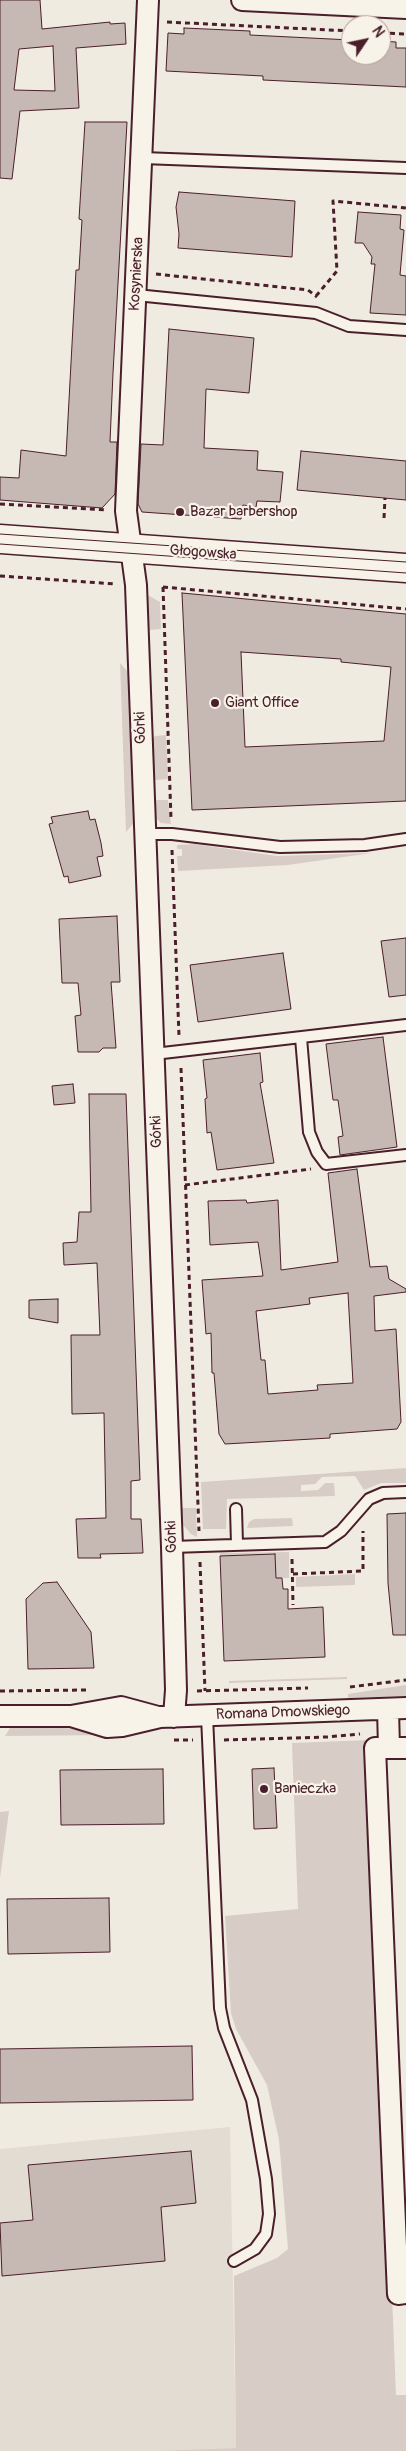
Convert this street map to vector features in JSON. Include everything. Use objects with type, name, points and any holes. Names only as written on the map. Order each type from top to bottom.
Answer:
[{"type":"street","name":"Kosynierska","points":[[131,548],[126,511],[148,0]]},
{"type":"street","points":[[242,0],[406,8]]},
{"type":"street","name":"Głogowska","points":[[0,539],[406,568]]},
{"type":"street","name":"Górki","points":[[131,548],[136,585],[172,1547],[176,1690],[167,1717]]},
{"type":"street","name":"Romana Dmowskiego","points":[[0,1716],[71,1716],[121,1706],[167,1717],[397,1708]]},
{"type":"street","points":[[397,1708],[398,1748],[375,1748],[398,2294],[406,2293]]},
{"type":"lane","points":[[142,158],[406,168]]},
{"type":"lane","points":[[136,295],[316,313],[349,326],[406,330]]},
{"type":"lane","points":[[145,834],[172,834],[280,847],[365,844],[406,839]]},
{"type":"lane","points":[[154,1054],[406,1025]]},
{"type":"lane","points":[[301,1038],[309,1132],[317,1152],[326,1164],[406,1155]]},
{"type":"lane","points":[[172,1547],[324,1542],[341,1531],[369,1499],[383,1493],[406,1492]]},
{"type":"lane","points":[[236,1509],[237,1544]]},
{"type":"lane","points":[[207,1716],[220,2008],[224,2028],[252,2100],[266,2179],[269,2214],[266,2234],[255,2249],[234,2261]]},
{"type":"path","points":[[179,22],[341,30]]},
{"type":"path","points":[[391,33],[406,34]]},
{"type":"path","points":[[316,296],[337,271],[333,201],[406,208]]},
{"type":"path","points":[[384,518],[385,498]]},
{"type":"path","points":[[0,504],[113,511]]},
{"type":"path","points":[[0,576],[163,587],[406,609]]},
{"type":"path","points":[[163,587],[205,1691]]},
{"type":"path","points":[[185,1185],[315,1168],[326,1164]]},
{"type":"path","points":[[293,1604],[293,1574],[363,1571],[363,1522]]},
{"type":"path","points":[[348,1687],[406,1680]]},
{"type":"path","points":[[176,1690],[310,1688]]},
{"type":"path","points":[[0,1691],[92,1690]]},
{"type":"shaded area","points":[[146,594],[160,602],[161,629],[150,630],[147,627]]},
{"type":"shaded area","points":[[120,663],[129,673],[133,824],[126,832]]},
{"type":"shaded area","points":[[166,735],[168,779],[156,780],[153,776],[151,739],[155,736]]},
{"type":"shaded area","points":[[157,800],[168,800],[171,824],[161,823],[154,816],[154,804]]},
{"type":"shaded area","points":[[195,844],[277,856],[372,853],[288,865],[178,871],[177,856],[182,856],[182,849],[177,849],[177,845]]},
{"type":"shaded area","points":[[406,1468],[406,1483],[381,1483],[364,1490],[355,1476],[322,1477],[315,1484],[301,1485],[301,1491],[318,1490],[325,1483],[334,1483],[335,1496],[227,1499],[226,1529],[203,1529],[201,1482]]},
{"type":"shaded area","points":[[181,1508],[196,1508],[197,1537],[191,1534],[183,1525]]},
{"type":"shaded area","points":[[292,1518],[293,1526],[247,1528],[249,1522],[254,1519]]},
{"type":"shaded area","points":[[289,1552],[289,1578],[276,1578],[220,1556],[220,1553]]},
{"type":"shaded area","points":[[355,1574],[355,1585],[296,1587],[296,1577]]},
{"type":"shaded area","points":[[347,1677],[347,1679],[229,1683],[229,1681]]},
{"type":"shaded area","points":[[406,1685],[406,1696],[348,1698],[348,1694]]},
{"type":"shaded area","points":[[10,1728],[65,1728],[114,1732],[115,1735],[5,1736]]},
{"type":"shaded area","points":[[370,1740],[396,2395],[406,2395],[406,2451],[152,2451],[236,2448],[234,2276],[277,2258],[288,2249],[279,2140],[267,2085],[236,2029],[231,2013],[225,1916],[298,1909],[292,1743]]},
{"type":"shaded area","points":[[9,1811],[0,1878],[0,1812]]},
{"type":"shaded area","points":[[230,2127],[236,2448],[152,2451],[0,2451],[0,2149]]},
{"type":"building","points":[[0,0],[40,0],[42,29],[110,22],[110,24],[125,23],[126,44],[76,48],[79,108],[20,111],[12,179],[0,178]],"holes":[[[53,46],[55,91],[14,90],[19,49]]]},
{"type":"building","points":[[184,28],[250,31],[250,35],[341,40],[341,65],[391,65],[391,42],[396,42],[396,48],[406,48],[406,87],[263,80],[263,76],[166,71],[168,33],[184,34]]},
{"type":"building","points":[[85,122],[127,122],[110,442],[117,442],[115,494],[102,508],[0,500],[0,477],[19,478],[21,450],[66,456],[76,270],[79,270],[82,220],[79,219]]},
{"type":"building","points":[[179,192],[295,201],[292,257],[178,248],[179,234],[176,207]]},
{"type":"building","points":[[358,212],[401,215],[400,229],[404,230],[400,275],[406,276],[406,315],[370,313],[375,264],[371,264],[372,257],[363,243],[355,243]]},
{"type":"building","points":[[169,329],[254,338],[249,393],[206,389],[204,448],[258,451],[257,470],[283,472],[280,502],[257,501],[256,507],[243,505],[241,519],[142,512],[138,504],[141,444],[163,445]]},
{"type":"building","points":[[301,451],[406,461],[406,500],[297,490]]},
{"type":"building","name":"Giant Office","points":[[182,593],[406,614],[406,801],[192,810]],"holes":[[[241,652],[341,659],[341,662],[391,667],[384,741],[245,747]]]},
{"type":"building","points":[[88,811],[90,820],[95,819],[101,843],[103,856],[97,857],[101,876],[69,883],[68,876],[64,877],[49,824],[53,823],[51,817]]},
{"type":"building","points":[[117,916],[120,982],[111,982],[116,1048],[103,1048],[99,1052],[78,1052],[75,1016],[81,1015],[78,983],[62,983],[59,919]]},
{"type":"building","points":[[406,938],[406,995],[389,997],[381,941]]},
{"type":"building","points":[[283,953],[291,1009],[198,1022],[190,965]]},
{"type":"building","points":[[383,1037],[397,1147],[340,1155],[338,1137],[343,1136],[338,1100],[333,1100],[326,1044]]},
{"type":"building","points":[[260,1053],[263,1082],[260,1083],[274,1163],[217,1170],[211,1132],[207,1133],[205,1099],[207,1098],[203,1060]]},
{"type":"building","points":[[73,1084],[75,1103],[54,1105],[52,1086]]},
{"type":"building","points":[[89,1094],[126,1094],[140,1480],[131,1481],[131,1519],[141,1519],[143,1553],[100,1554],[101,1558],[78,1558],[76,1519],[106,1518],[104,1413],[72,1414],[71,1335],[100,1335],[97,1263],[64,1265],[63,1243],[77,1242],[79,1212],[91,1212]]},
{"type":"building","points":[[357,1169],[370,1267],[387,1266],[389,1279],[406,1289],[406,1292],[374,1296],[375,1331],[396,1329],[401,1422],[397,1429],[330,1434],[330,1438],[225,1444],[219,1434],[214,1373],[212,1373],[211,1333],[206,1334],[202,1280],[263,1276],[258,1242],[210,1245],[208,1201],[246,1200],[247,1203],[278,1200],[281,1270],[338,1262],[328,1173]],"holes":[[[348,1293],[353,1383],[317,1385],[318,1390],[268,1394],[265,1360],[261,1360],[256,1311],[310,1304],[309,1298]]]},
{"type":"building","points":[[58,1299],[58,1323],[29,1318],[29,1300]]},
{"type":"building","points":[[406,1513],[406,1635],[393,1635],[388,1583],[387,1514]]},
{"type":"building","points":[[275,1554],[276,1578],[282,1578],[283,1589],[288,1589],[288,1609],[323,1607],[325,1657],[224,1661],[220,1556]]},
{"type":"building","points":[[57,1582],[91,1632],[94,1668],[28,1669],[26,1599],[43,1583]]},
{"type":"building","name":"Banieczka","points":[[274,1768],[277,1828],[254,1829],[252,1769]]},
{"type":"building","points":[[163,1769],[164,1824],[61,1825],[60,1770]]},
{"type":"building","points":[[109,1898],[110,1952],[8,1954],[7,1899]]},
{"type":"building","points":[[192,2046],[193,2100],[0,2103],[0,2049]]},
{"type":"building","points":[[191,2151],[196,2203],[161,2207],[165,2261],[2,2276],[0,2223],[33,2220],[28,2165]]},
{"type":"tram line","points":[[0,534],[406,562]]},
{"type":"tram line","points":[[0,544],[406,573]]},
{"type":"place","name":"Bazar barbershop","points":[[180,512]]},
{"type":"place","name":"Giant Office","points":[[215,703]]},
{"type":"place","name":"Banieczka","points":[[264,1789]]}]
